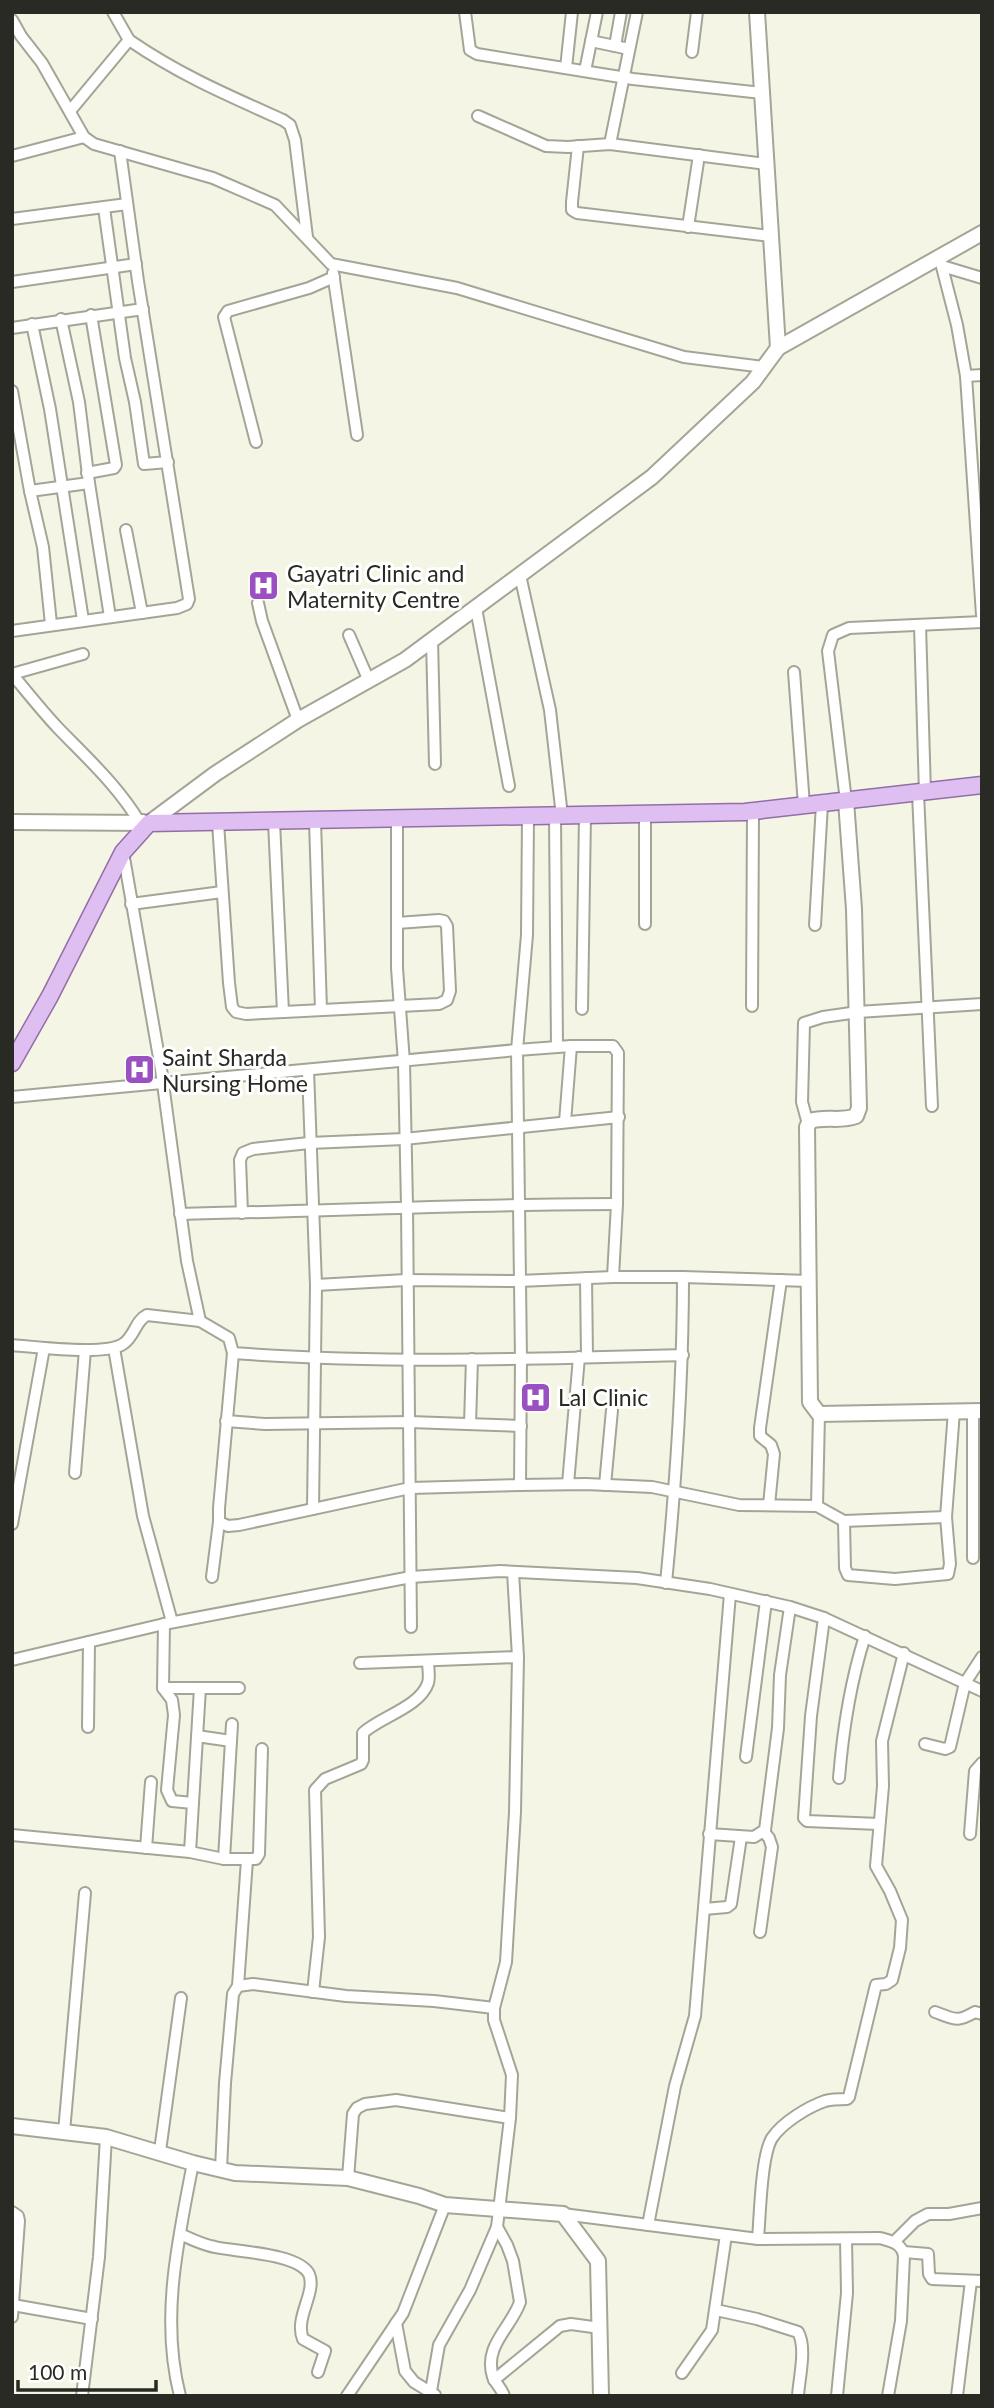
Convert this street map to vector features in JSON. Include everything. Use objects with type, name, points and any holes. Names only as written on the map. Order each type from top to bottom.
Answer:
[{"type":"main road","points":[[12,1063],[50,996],[123,852],[145,823],[753,811],[982,785]]},
{"type":"street","points":[[113,12],[129,40],[190,79],[290,125],[295,140],[307,237]]},
{"type":"street","points":[[465,12],[470,50],[477,54],[623,77],[762,93]]},
{"type":"street","points":[[566,68],[572,12]]},
{"type":"street","points":[[585,71],[597,12]]},
{"type":"street","points":[[615,46],[621,12]]},
{"type":"street","points":[[610,145],[637,12]]},
{"type":"street","points":[[692,52],[697,12]]},
{"type":"street","points":[[757,12],[778,348]]},
{"type":"street","points":[[12,20],[20,36],[42,63],[84,137],[94,144],[213,178],[275,205],[331,264],[357,435]]},
{"type":"street","points":[[70,111],[129,40]]},
{"type":"street","points":[[591,41],[629,49]]},
{"type":"street","points":[[478,116],[537,144],[557,148],[610,145],[766,164]]},
{"type":"street","points":[[12,156],[84,137]]},
{"type":"street","points":[[578,146],[572,210],[584,215],[770,236]]},
{"type":"street","points":[[12,631],[183,607],[189,598],[120,151]]},
{"type":"street","points":[[688,227],[699,155]]},
{"type":"street","points":[[12,219],[127,204]]},
{"type":"street","points":[[104,208],[125,358],[144,464],[168,462]]},
{"type":"street","points":[[12,822],[145,823],[166,811],[215,774],[298,720],[405,660],[652,477],[753,382],[778,348],[941,262],[982,233]]},
{"type":"street","points":[[941,262],[982,278]]},
{"type":"street","points":[[941,262],[966,376],[982,615]]},
{"type":"street","points":[[12,282],[136,264]]},
{"type":"street","points":[[331,264],[457,288],[684,357],[764,367]]},
{"type":"street","points":[[256,442],[225,314],[309,288],[334,277]]},
{"type":"street","points":[[12,328],[143,309]]},
{"type":"street","points":[[30,491],[61,487],[116,465],[91,315]]},
{"type":"street","points":[[61,320],[79,402],[110,617]]},
{"type":"street","points":[[32,324],[50,409],[83,620]]},
{"type":"street","points":[[966,376],[982,375]]},
{"type":"street","points":[[12,391],[15,423],[43,547],[51,624]]},
{"type":"street","points":[[127,530],[142,613]]},
{"type":"street","points":[[520,575],[550,710],[559,816],[557,1047]]},
{"type":"street","points":[[258,603],[298,720]]},
{"type":"street","points":[[476,607],[509,786]]},
{"type":"street","points":[[808,1124],[818,1118],[847,1119],[856,1116],[859,1108],[854,909],[846,801],[828,651],[833,635],[849,628],[982,622]]},
{"type":"street","points":[[920,625],[921,793],[932,1107]]},
{"type":"street","points":[[349,635],[369,681]]},
{"type":"street","points":[[432,640],[435,764]]},
{"type":"street","points":[[83,654],[12,674],[145,823]]},
{"type":"street","points":[[794,672],[804,806]]},
{"type":"street","points":[[815,925],[822,804]]},
{"type":"street","points":[[752,1006],[753,811]]},
{"type":"street","points":[[645,813],[645,924]]},
{"type":"street","points":[[583,1009],[585,815]]},
{"type":"street","points":[[520,1485],[522,1359],[517,1051],[527,935],[528,816]]},
{"type":"street","points":[[397,819],[398,1006],[404,1062],[407,1206],[411,1626]]},
{"type":"street","points":[[315,821],[321,1010]]},
{"type":"street","points":[[274,822],[283,1012]]},
{"type":"street","points":[[218,823],[232,1007],[236,1012],[246,1014],[439,1004],[447,1000],[450,991],[447,926],[444,921],[397,923]]},
{"type":"street","points":[[123,852],[163,1083],[180,1214],[200,1321]]},
{"type":"street","points":[[131,904],[222,892]]},
{"type":"street","points":[[817,1506],[819,1414],[810,1402],[808,1124],[802,1102],[804,1023],[822,1017],[858,1012],[982,1004]]},
{"type":"street","points":[[565,1122],[571,1046]]},
{"type":"street","points":[[12,1097],[557,1047],[613,1046],[618,1053],[619,1117],[613,1277]]},
{"type":"street","points":[[308,1070],[316,1286],[313,1509]]},
{"type":"street","points":[[242,1213],[239,1166],[243,1153],[253,1149],[309,1143],[404,1139],[619,1117]]},
{"type":"street","points":[[180,1214],[314,1212],[407,1206],[617,1204]]},
{"type":"street","points":[[316,1286],[406,1280],[519,1281],[613,1277],[809,1281]]},
{"type":"street","points":[[666,1583],[683,1355],[683,1277]]},
{"type":"street","points":[[568,1484],[583,1357],[586,1278]]},
{"type":"street","points":[[769,1505],[774,1454],[771,1445],[760,1436],[760,1428],[781,1280]]},
{"type":"street","points":[[12,1345],[85,1350],[114,1348],[128,1340],[139,1321],[147,1315],[200,1321],[229,1338],[233,1353],[212,1577]]},
{"type":"street","points":[[12,1524],[44,1348]]},
{"type":"street","points":[[114,1348],[143,1516],[168,1623],[163,1688],[172,1700],[174,1715],[167,1790],[172,1801],[192,1803]]},
{"type":"street","points":[[75,1473],[85,1350]]},
{"type":"street","points":[[233,1353],[315,1359],[522,1359],[683,1355]]},
{"type":"street","points":[[470,1424],[472,1359]]},
{"type":"street","points":[[605,1485],[612,1410]]},
{"type":"street","points":[[819,1414],[977,1411],[973,1558]]},
{"type":"street","points":[[844,1521],[847,1574],[895,1579],[948,1574],[950,1564],[946,1517],[954,1412]]},
{"type":"street","points":[[226,1421],[265,1424],[410,1422],[521,1426]]},
{"type":"street","points":[[219,1522],[228,1526],[239,1525],[410,1488],[568,1484],[675,1490],[739,1505],[817,1506],[844,1521],[946,1517]]},
{"type":"street","points":[[397,2323],[405,2371],[414,2382],[434,2393],[439,2344],[470,2290],[497,2217],[510,2118],[512,2075],[494,2020],[494,2008],[506,1962],[515,1812],[518,1657],[513,1572]]},
{"type":"street","points":[[12,1660],[168,1623],[411,1577],[513,1572],[637,1578],[790,1607],[824,1618],[982,1690]]},
{"type":"street","points":[[648,2225],[682,2053],[695,2016],[730,1594]]},
{"type":"street","points":[[746,1757],[766,1601]]},
{"type":"street","points":[[760,1932],[772,1847],[764,1832],[778,1728],[780,1675],[790,1607]]},
{"type":"street","points":[[824,1618],[811,1716],[804,1818],[807,1821],[879,1824]]},
{"type":"street","points":[[839,1778],[847,1704],[865,1636]]},
{"type":"street","points":[[88,1727],[89,1642]]},
{"type":"street","points":[[758,2239],[764,2174],[772,2138],[800,2114],[824,2101],[846,2099],[849,2096],[874,1989],[876,1984],[886,1984],[892,1979],[900,1948],[902,1920],[890,1891],[878,1872],[883,1741],[904,1653]]},
{"type":"street","points":[[360,1663],[518,1657]]},
{"type":"street","points":[[925,1744],[944,1749],[950,1747],[965,1683],[982,1657]]},
{"type":"street","points":[[313,1992],[319,1937],[315,1790],[326,1779],[360,1764],[363,1760],[363,1733],[421,1694],[428,1683],[428,1661]]},
{"type":"street","points":[[163,1688],[239,1688]]},
{"type":"street","points":[[190,1852],[200,1688]]},
{"type":"street","points":[[224,1858],[232,1724]]},
{"type":"street","points":[[197,1736],[231,1741]]},
{"type":"street","points":[[12,1835],[190,1852],[224,1858],[256,1859],[259,1854],[262,1749]]},
{"type":"street","points":[[970,1834],[975,1771],[982,1763]]},
{"type":"street","points":[[146,1849],[151,1782]]},
{"type":"street","points":[[709,1834],[754,1837],[764,1832]]},
{"type":"street","points":[[704,1909],[727,1907],[731,1904],[741,1837]]},
{"type":"street","points":[[221,2169],[233,1994],[238,1986],[247,1860]]},
{"type":"street","points":[[64,2132],[85,1893]]},
{"type":"street","points":[[238,1986],[253,1984],[494,2008]]},
{"type":"street","points":[[160,2151],[181,1998]]},
{"type":"street","points":[[935,2012],[959,2020],[964,2020],[975,2012],[982,2014]]},
{"type":"street","points":[[348,2178],[353,2115],[357,2108],[365,2104],[396,2100],[510,2118]]},
{"type":"street","points":[[12,2126],[106,2137],[221,2169],[247,2173],[348,2178],[497,2217],[563,2214],[758,2239],[880,2238],[894,2242],[904,2252],[901,2321],[888,2396]]},
{"type":"street","points":[[82,2396],[99,2257],[106,2137]]},
{"type":"street","points":[[180,2396],[172,2357],[173,2277],[193,2163]]},
{"type":"street","points":[[347,2396],[403,2313],[445,2205]]},
{"type":"street","points":[[894,2242],[915,2221],[928,2214],[949,2214],[982,2207]]},
{"type":"street","points":[[12,2212],[18,2216],[19,2221],[12,2317]]},
{"type":"street","points":[[563,2214],[598,2261],[601,2396]]},
{"type":"street","points":[[497,2217],[513,2261],[520,2302],[493,2346],[491,2356],[494,2380],[504,2396]]},
{"type":"street","points":[[180,2234],[218,2248],[270,2255],[304,2269],[309,2274],[310,2286],[300,2330],[303,2339],[325,2350],[318,2372]]},
{"type":"street","points":[[682,2373],[712,2330],[726,2235]]},
{"type":"street","points":[[837,2396],[847,2293],[846,2239]]},
{"type":"street","points":[[904,2252],[928,2254],[929,2274],[932,2279],[976,2281],[957,2396]]},
{"type":"street","points":[[13,2305],[92,2319]]},
{"type":"street","points":[[716,2310],[797,2332],[802,2351],[798,2396]]},
{"type":"street","points":[[494,2380],[560,2326],[571,2324],[600,2328]]},
{"type":"place","name":"Gayatri Clinic and Maternity Centre","points":[[264,586]]},
{"type":"place","name":"Saint Sharda Nursing Home","points":[[139,1070]]},
{"type":"place","name":"Lal Clinic","points":[[535,1397]]}]
